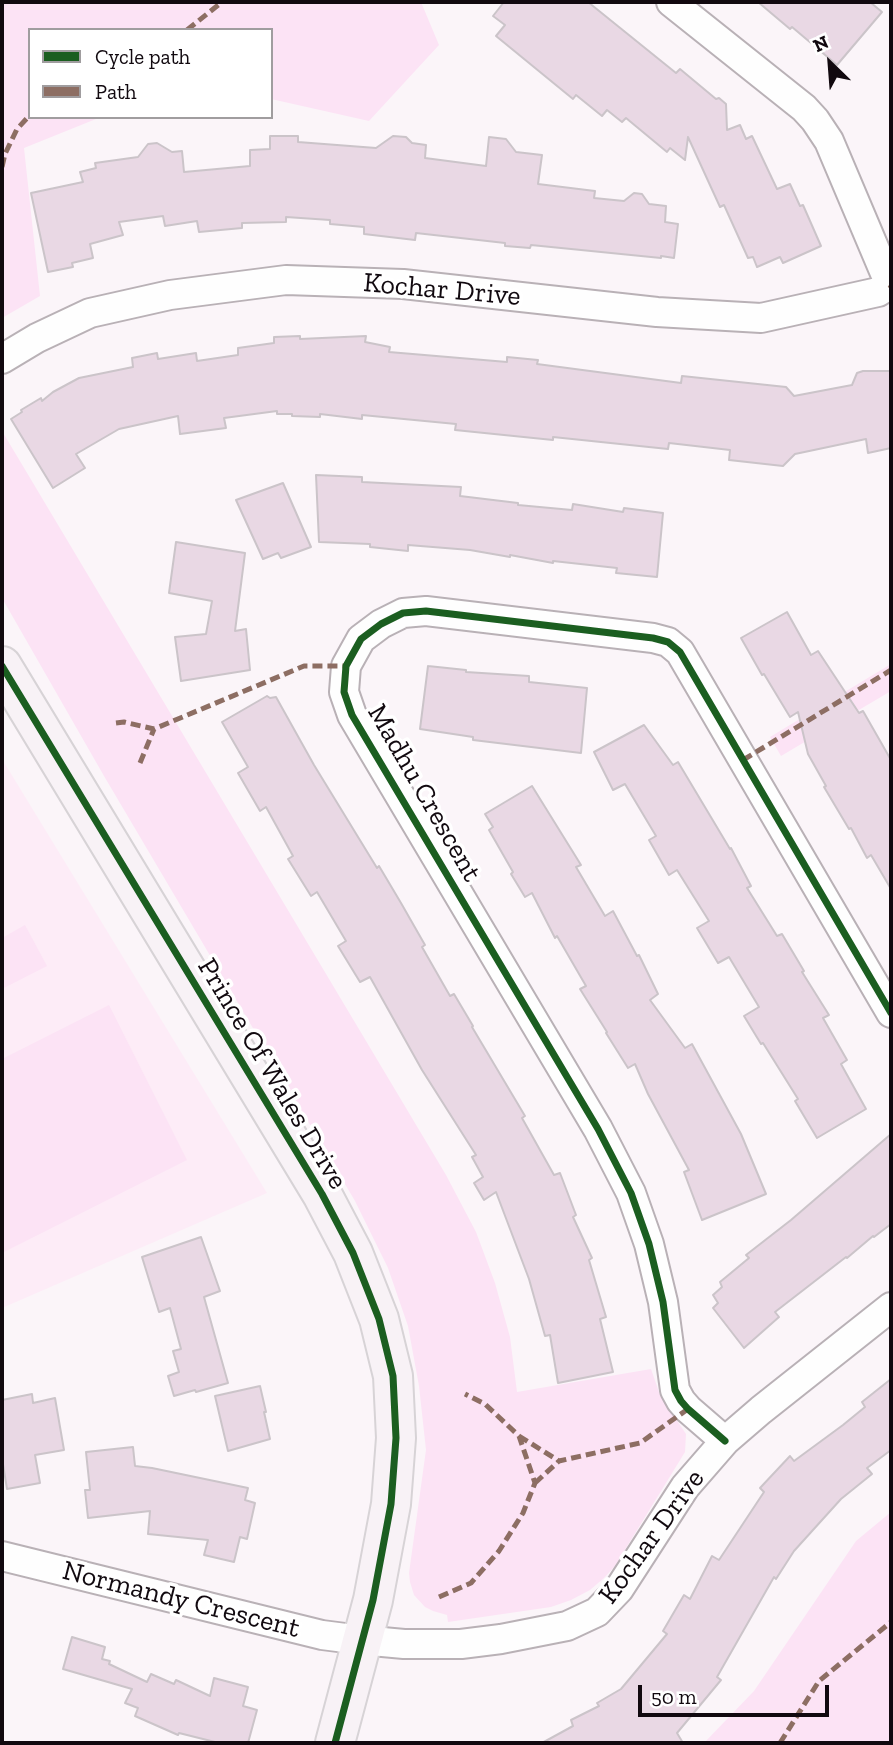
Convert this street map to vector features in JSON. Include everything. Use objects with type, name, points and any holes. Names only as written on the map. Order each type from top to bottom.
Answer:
[{"type":"main road","name":"Prince Of Wales Drive","points":[[2,666],[322,1194],[353,1253],[379,1319],[393,1376],[396,1438],[391,1504],[373,1600],[335,1743]]},
{"type":"street","points":[[671,2],[804,108],[815,120],[829,141],[891,284]]},
{"type":"street","name":"Kochar Drive","points":[[2,359],[37,338],[90,313],[170,295],[286,280],[404,284],[657,312],[761,318],[878,292],[891,284]]},
{"type":"street","name":"Madhu Crescent","points":[[725,1441],[688,1409],[675,1390],[663,1302],[649,1244],[626,1182],[598,1129],[352,715],[344,692],[346,666],[361,639],[381,624],[403,613],[426,611],[640,636],[668,642],[680,652],[891,1013]]},
{"type":"street","name":"Kochar Drive","points":[[361,1640],[404,1644],[461,1644],[567,1626],[597,1612],[619,1589],[685,1487],[725,1441],[891,1307]]},
{"type":"street","name":"Normandy Crescent","points":[[2,1556],[322,1635],[361,1640]]},
{"type":"shaded area","points":[[2,2],[421,2],[439,45],[369,121],[273,99],[273,28],[28,28],[28,119],[96,119],[24,148],[40,296],[2,318]]},
{"type":"shaded area","points":[[2,431],[446,1175],[476,1232],[495,1283],[510,1337],[517,1392],[651,1369],[660,1395],[686,1434],[685,1452],[615,1566],[590,1590],[571,1600],[551,1607],[448,1622],[447,1615],[425,1607],[414,1595],[409,1573],[426,1450],[419,1386],[408,1326],[388,1268],[355,1201],[2,598]]},
{"type":"shaded area","points":[[891,664],[891,691],[781,756],[770,737]]},
{"type":"shaded area","points":[[2,759],[267,1193],[2,1308]]},
{"type":"shaded area","points":[[25,925],[47,966],[2,989],[2,938]]},
{"type":"shaded area","points":[[109,1005],[187,1160],[2,1253],[2,1059]]},
{"type":"shaded area","points":[[891,1512],[891,1743],[704,1743],[754,1691],[856,1541]]},
{"type":"building","points":[[504,2],[588,2],[676,73],[680,69],[716,99],[719,98],[726,104],[727,130],[740,125],[746,139],[752,136],[777,189],[790,184],[800,206],[803,205],[821,246],[783,263],[780,257],[757,267],[753,257],[748,258],[724,205],[720,207],[688,137],[685,160],[670,148],[667,152],[626,118],[622,122],[607,110],[602,116],[576,95],[573,99],[496,36],[505,25],[493,16]]},
{"type":"building","points":[[758,2],[870,2],[882,12],[837,65]]},
{"type":"building","points":[[270,136],[298,136],[298,142],[376,148],[393,136],[406,137],[412,143],[426,145],[425,158],[486,166],[489,137],[506,139],[516,152],[542,155],[538,184],[595,191],[594,198],[624,201],[634,193],[642,194],[649,204],[666,206],[665,222],[678,224],[674,258],[531,245],[530,248],[505,246],[505,243],[416,233],[415,240],[364,234],[364,227],[330,224],[330,220],[286,217],[286,222],[242,223],[242,228],[199,232],[197,221],[165,226],[163,216],[119,222],[123,235],[90,244],[93,258],[72,263],[73,267],[48,272],[31,193],[83,182],[80,172],[96,168],[95,163],[138,157],[148,144],[157,143],[172,152],[182,151],[184,172],[250,166],[250,150],[270,149]]},
{"type":"building","points":[[300,336],[300,339],[366,336],[365,342],[390,347],[389,352],[507,362],[507,357],[538,360],[537,364],[681,383],[682,376],[786,387],[794,396],[852,385],[857,373],[863,371],[891,371],[891,448],[868,453],[866,439],[795,454],[783,466],[729,460],[730,450],[669,443],[668,449],[553,437],[553,440],[455,430],[456,424],[362,415],[362,419],[320,414],[320,417],[292,416],[277,414],[277,411],[224,418],[226,428],[180,434],[178,416],[119,429],[76,454],[85,468],[53,488],[11,419],[22,412],[21,410],[41,398],[42,401],[79,378],[133,367],[132,358],[157,353],[158,359],[196,353],[197,361],[238,355],[238,348],[274,343],[274,337]]},
{"type":"building","points":[[316,475],[362,477],[362,482],[461,487],[460,496],[518,505],[572,510],[573,504],[623,512],[624,508],[663,513],[657,577],[616,573],[617,568],[553,563],[470,550],[408,545],[408,551],[370,547],[370,544],[319,542]]},
{"type":"building","points":[[283,483],[311,547],[281,558],[278,553],[263,559],[236,500]]},
{"type":"building","points":[[176,542],[245,553],[235,631],[246,629],[250,670],[181,681],[175,637],[206,634],[212,601],[169,593]]},
{"type":"building","points":[[787,612],[811,655],[818,651],[859,713],[863,711],[891,760],[891,889],[871,855],[867,858],[824,787],[826,786],[808,754],[798,712],[790,717],[741,638]]},
{"type":"building","points":[[428,666],[466,672],[529,676],[529,682],[587,688],[581,753],[473,740],[473,737],[420,729]]},
{"type":"building","points":[[267,696],[276,697],[314,765],[401,903],[450,996],[454,994],[473,1026],[525,1116],[522,1118],[554,1175],[560,1173],[576,1215],[573,1217],[592,1258],[589,1260],[606,1317],[600,1319],[613,1372],[558,1383],[550,1335],[545,1336],[529,1279],[496,1192],[484,1200],[474,1183],[483,1177],[472,1157],[476,1155],[422,1070],[370,977],[360,982],[338,946],[346,941],[317,892],[311,896],[288,859],[293,856],[266,807],[260,811],[238,773],[248,767],[222,722]]},
{"type":"building","points":[[644,725],[673,765],[678,762],[731,848],[751,886],[747,888],[777,936],[782,934],[829,1015],[823,1018],[847,1060],[841,1064],[866,1109],[817,1138],[795,1101],[798,1099],[744,1016],[759,1007],[729,957],[718,963],[697,928],[709,921],[677,870],[669,875],[649,840],[656,836],[625,784],[613,790],[594,752]]},
{"type":"building","points":[[532,786],[581,865],[576,867],[605,916],[613,911],[637,956],[639,955],[658,994],[650,1000],[685,1048],[692,1044],[741,1134],[766,1194],[702,1220],[684,1172],[689,1170],[635,1064],[628,1068],[606,1033],[580,989],[586,986],[557,936],[555,938],[532,893],[525,897],[489,830],[493,827],[485,814]]},
{"type":"building","points":[[891,1134],[891,1224],[775,1312],[779,1317],[744,1348],[713,1308],[718,1303],[713,1295],[722,1287],[720,1282],[749,1258],[746,1255]]},
{"type":"building","points":[[201,1237],[220,1291],[204,1297],[228,1383],[174,1396],[168,1376],[179,1372],[173,1351],[181,1349],[170,1308],[159,1312],[142,1257]]},
{"type":"building","points":[[891,1379],[891,1450],[867,1468],[872,1474],[841,1499],[794,1551],[776,1579],[774,1577],[717,1677],[721,1680],[677,1733],[683,1743],[542,1743],[573,1726],[571,1720],[599,1706],[597,1703],[621,1689],[667,1634],[663,1631],[684,1595],[690,1599],[712,1556],[719,1560],[764,1492],[760,1488],[790,1456],[794,1461],[843,1425],[865,1407],[862,1402]]},
{"type":"building","points":[[260,1386],[270,1439],[228,1451],[215,1396]]},
{"type":"building","points":[[32,1394],[33,1403],[55,1398],[64,1450],[35,1455],[40,1483],[7,1489],[2,1458],[2,1400]]},
{"type":"building","points":[[133,1447],[135,1466],[248,1488],[245,1500],[255,1503],[247,1539],[240,1537],[234,1562],[204,1555],[208,1540],[148,1534],[150,1511],[88,1518],[85,1490],[90,1490],[86,1452]]},
{"type":"building","points":[[72,1637],[105,1647],[102,1659],[147,1682],[151,1674],[174,1684],[176,1680],[210,1696],[214,1678],[248,1687],[243,1706],[257,1710],[248,1743],[219,1743],[179,1733],[178,1735],[135,1716],[138,1708],[125,1703],[132,1689],[63,1669]]},
{"type":"marked path","points":[[190,28],[222,2]]},
{"type":"marked path","points":[[2,167],[17,129],[28,117]]},
{"type":"marked path","points":[[116,723],[124,722],[154,729],[304,666],[346,666]]},
{"type":"marked path","points":[[743,760],[891,670]]},
{"type":"marked path","points":[[140,763],[154,729]]},
{"type":"marked path","points":[[439,1597],[471,1583],[499,1551],[523,1513],[535,1483],[519,1436],[485,1404],[465,1394]]},
{"type":"marked path","points":[[535,1483],[559,1461],[640,1443],[688,1409]]},
{"type":"marked path","points":[[519,1436],[559,1461]]},
{"type":"marked path","points":[[780,1743],[819,1681],[891,1622]]},
{"type":"cycle path","points":[[725,1441],[688,1409],[675,1390],[663,1302],[649,1244],[631,1193],[598,1129],[352,715],[344,692],[346,666],[361,639],[381,624],[403,613],[426,611],[668,642],[680,652],[891,1013]]},
{"type":"cycle path","points":[[2,666],[322,1194],[353,1253],[379,1319],[393,1376],[396,1438],[391,1504],[373,1600],[335,1743]]}]
